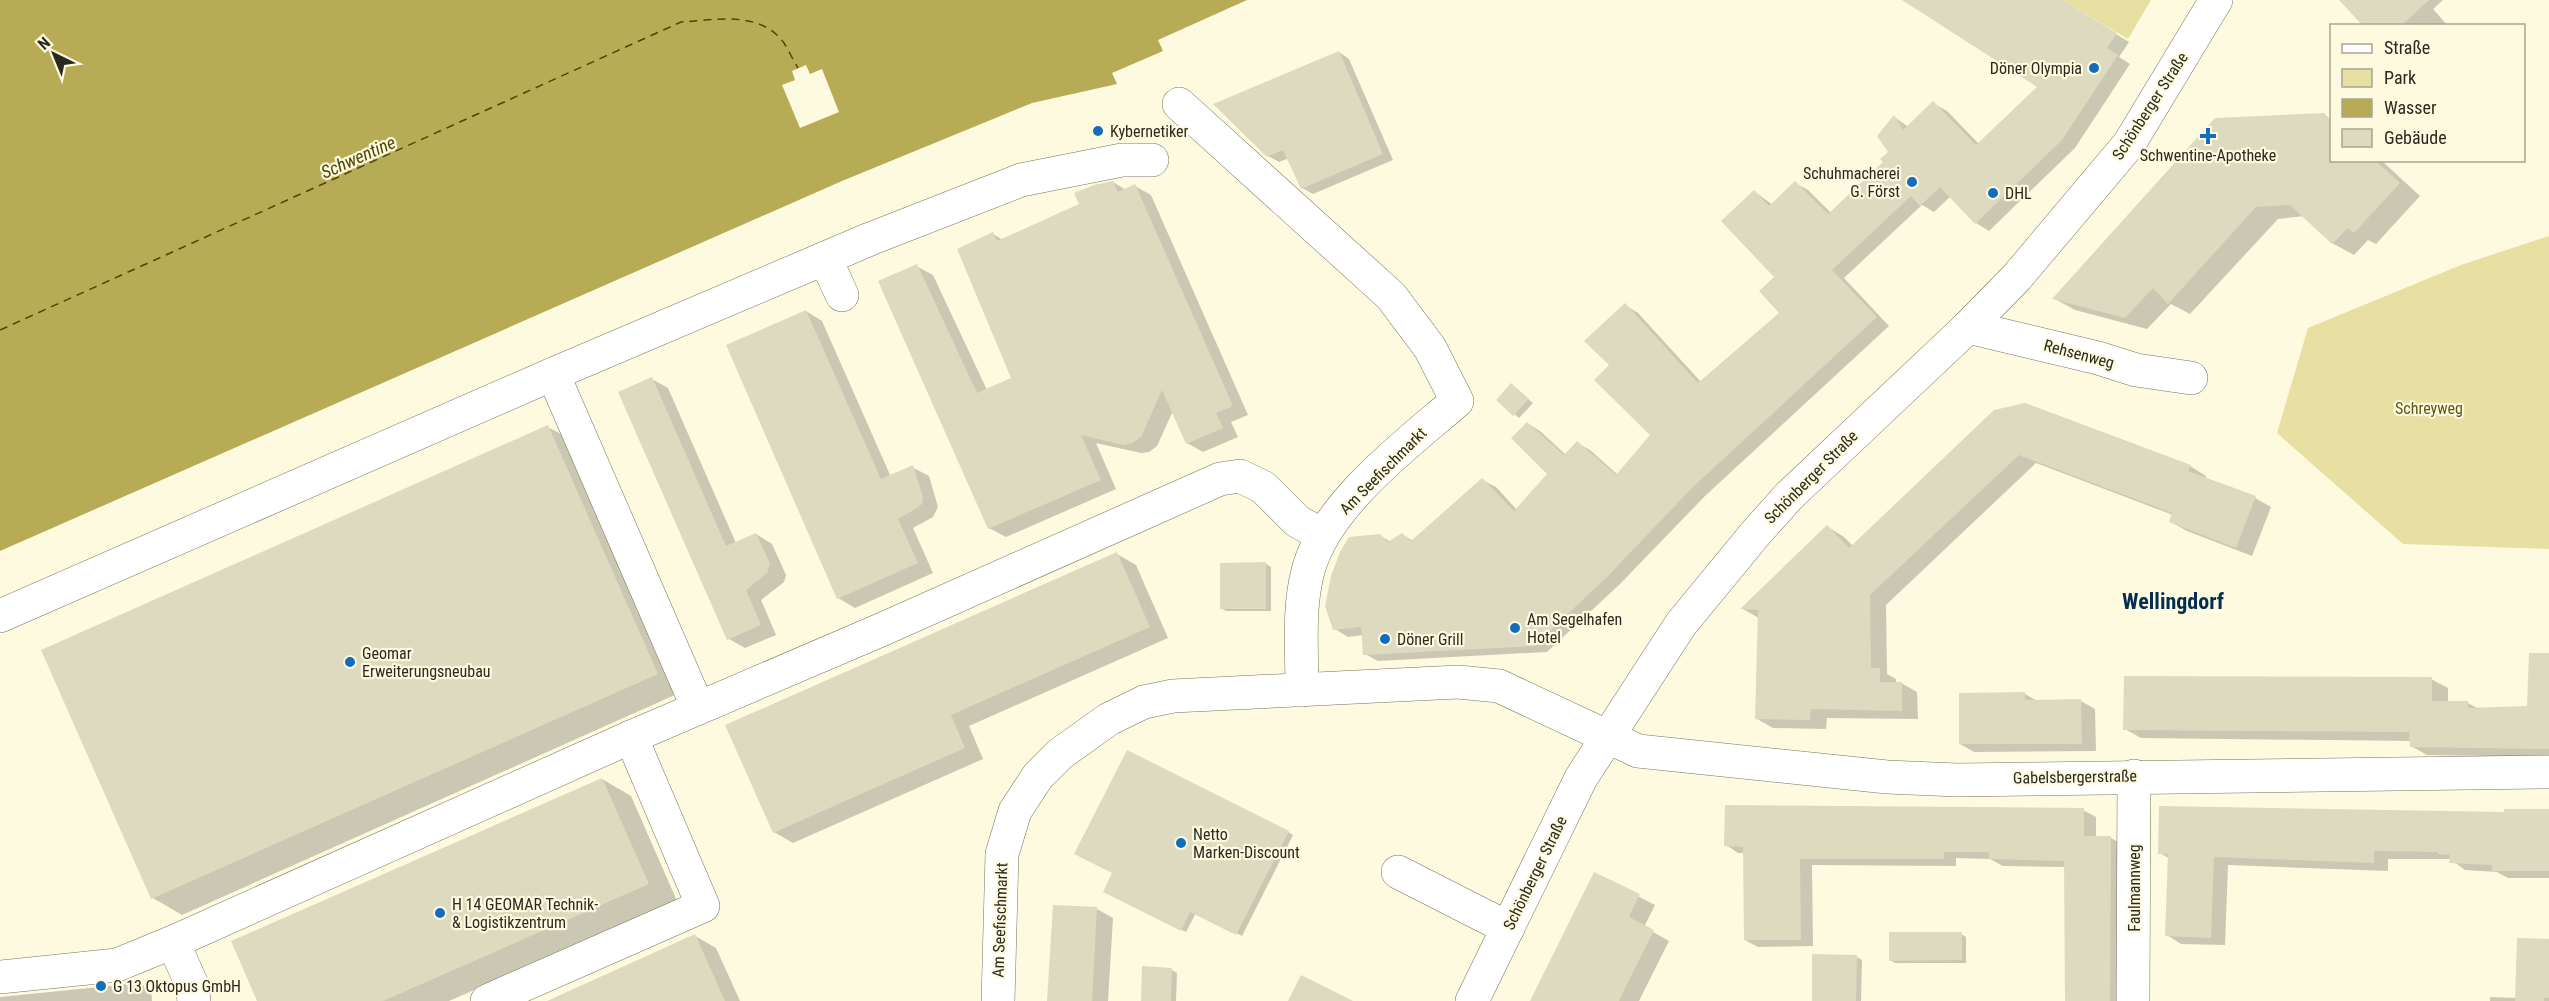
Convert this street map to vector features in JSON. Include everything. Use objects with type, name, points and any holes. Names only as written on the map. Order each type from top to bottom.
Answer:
[{"type":"street","name":"Schönberger Straße","points":[[1472,1001],[1581,778],[1681,624],[1789,496],[1968,327],[2017,277],[2129,144],[2216,0]]},
{"type":"street","name":"Am Seefischmarkt","points":[[1179,104],[1391,296],[1430,348],[1457,401],[1410,441],[1349,500],[1322,535],[1308,571],[1302,613],[1302,690]]},
{"type":"street","points":[[0,616],[553,374],[825,258],[1021,180],[1122,160],[1152,160]]},
{"type":"street","points":[[825,258],[842,295]]},
{"type":"street","name":"Rehsenweg","points":[[1968,327],[2098,357],[2136,370],[2191,378]]},
{"type":"street","points":[[553,374],[698,708]]},
{"type":"street","points":[[0,976],[117,965],[1220,479],[1239,476],[1263,488],[1297,521],[1322,535]]},
{"type":"street","name":"Am Seefischmarkt","points":[[998,1001],[1002,854],[1015,810],[1038,776],[1060,754],[1099,726],[1144,702],[1173,696],[1458,682],[1499,686],[1605,738]]},
{"type":"street","points":[[487,1001],[703,906],[632,737]]},
{"type":"street","name":"Gabelsbergerstraße","points":[[1605,738],[1638,751],[1887,777],[1957,780],[2549,772]]},
{"type":"street","name":"Faulmannweg","points":[[2133,1001],[2134,776]]},
{"type":"street","points":[[1398,872],[1508,928]]},
{"type":"street","points":[[173,942],[192,985],[194,1001]]},
{"type":"green space","points":[[2062,0],[2151,0],[2128,39]]},
{"type":"green space","name":"Schreyweg","points":[[2549,236],[2549,549],[2403,544],[2277,433],[2308,328],[2461,265]]},
{"type":"water","name":"Schwentine","points":[[0,0],[1247,0],[1158,40],[1163,51],[1112,73],[1117,84],[1032,103],[842,181],[0,551]]},
{"type":"pier","points":[[806,65],[810,74],[822,69],[839,112],[800,128],[782,85],[795,80],[792,71]]},
{"type":"building","points":[[1902,0],[2062,0],[2117,33],[2107,48],[2118,55],[2062,140],[1975,224],[1940,187],[1920,206],[1911,196],[1832,270],[1877,317],[1692,488],[1607,577],[1534,646],[1363,655],[1361,627],[1333,630],[1325,606],[1331,576],[1340,552],[1349,537],[1380,534],[1388,542],[1402,533],[1411,541],[1482,478],[1514,511],[1547,474],[1511,438],[1527,422],[1564,455],[1577,441],[1616,475],[1650,435],[1594,380],[1609,365],[1584,341],[1625,303],[1698,383],[1779,313],[1759,291],[1774,277],[1721,221],[1754,190],[1769,206],[1795,181],[1828,214],[1883,162],[1880,159],[1888,152],[1877,136],[1894,115],[1903,130],[1933,101],[1976,145],[2037,87]]},
{"type":"building","points":[[2339,0],[2429,0],[2403,24],[2361,24]]},
{"type":"building","points":[[1339,51],[1383,154],[1301,189],[1283,150],[1267,157],[1213,104]]},
{"type":"building","points":[[2324,113],[2330,120],[2330,162],[2377,162],[2400,183],[2354,233],[2348,228],[2332,244],[2290,205],[2256,207],[2168,304],[2153,288],[2125,318],[2052,299],[2215,118]]},
{"type":"building","points":[[1113,181],[1118,192],[1135,184],[1233,406],[1216,413],[1223,428],[1186,444],[1162,390],[1141,437],[1132,443],[1123,445],[1081,435],[1101,480],[988,529],[878,281],[917,264],[977,393],[1011,378],[957,249],[993,232],[997,241],[1079,204],[1074,193]]},
{"type":"building","points":[[806,310],[881,479],[913,465],[923,497],[922,504],[898,519],[918,563],[837,599],[726,345]]},
{"type":"building","points":[[652,377],[726,546],[756,533],[770,564],[767,573],[746,590],[761,625],[727,640],[618,392]]},
{"type":"building","points":[[1511,383],[1529,399],[1513,416],[1496,400]]},
{"type":"building","points":[[2025,403],[2191,465],[2188,471],[2256,496],[2236,548],[2169,522],[2172,513],[2019,455],[1870,595],[1871,668],[1880,668],[1880,682],[1902,682],[1902,711],[1811,709],[1810,720],[1755,719],[1758,610],[1740,609],[1827,525],[1849,548],[1994,410]]},
{"type":"building","name":"Geomar Erweiterungsneubau","points":[[548,425],[658,674],[151,899],[41,650]]},
{"type":"building","points":[[1117,552],[1150,627],[951,715],[965,748],[773,833],[725,725]]},
{"type":"building","points":[[1266,562],[1266,609],[1220,609],[1220,563]]},
{"type":"building","points":[[2529,653],[2549,653],[2549,749],[2410,747],[2409,732],[2123,730],[2124,676],[2432,677],[2432,701],[2468,701],[2468,708],[2527,706]]},
{"type":"building","points":[[2025,692],[2025,700],[2081,699],[2082,744],[1959,744],[1959,693]]},
{"type":"building","name":"Netto Marken-Discount","points":[[1127,750],[1289,831],[1236,935],[1190,912],[1181,931],[1103,892],[1112,873],[1074,854]]},
{"type":"building","name":"H 14 GEOMAR Technik- & Logistikzentrum","points":[[602,778],[649,884],[383,1001],[257,1001],[231,941]]},
{"type":"building","points":[[1725,805],[2084,808],[2084,836],[2111,836],[2110,1001],[2065,1001],[2064,861],[1989,859],[1989,852],[1944,852],[1944,859],[1800,859],[1801,940],[1744,940],[1743,847],[1724,846]]},
{"type":"building","points":[[2159,806],[2504,812],[2504,809],[2549,809],[2549,871],[2492,871],[2492,865],[2449,863],[2450,855],[2438,854],[2438,852],[2374,851],[2374,863],[2214,857],[2211,938],[2165,936],[2168,854],[2158,854]]},
{"type":"building","points":[[1594,872],[1640,894],[1629,917],[1654,930],[1619,1001],[1530,1001]]},
{"type":"building","points":[[1053,905],[1097,907],[1092,1001],[1047,1001]]},
{"type":"building","points":[[1889,932],[1962,932],[1962,960],[1889,961]]},
{"type":"building","points":[[695,934],[725,1001],[547,1001]]},
{"type":"building","points":[[2517,938],[2549,939],[2549,998],[2544,998],[2544,1001],[2515,1001]]},
{"type":"building","points":[[1812,954],[1857,955],[1856,1001],[1812,1001]]},
{"type":"building","points":[[1142,966],[1172,968],[1171,1001],[1141,1001]]},
{"type":"building","points":[[1301,975],[1353,1001],[1288,1001]]},
{"type":"ferry route","points":[[0,330],[681,22],[737,19],[763,26],[784,43],[798,68]]},
{"type":"place","name":"Döner Olympia","points":[[2094,68]]},
{"type":"place","name":"Kybernetiker","points":[[1098,131]]},
{"type":"place","name":"Schwentine-Apotheke","points":[[2208,136]]},
{"type":"place","name":"Schuhmacherei G. Först","points":[[1912,182]]},
{"type":"place","name":"DHL","points":[[1993,193]]},
{"type":"place","name":"Am Segelhafen Hotel","points":[[1515,628]]},
{"type":"place","name":"Döner Grill","points":[[1385,639]]},
{"type":"place","name":"Geomar Erweiterungsneubau","points":[[350,662]]},
{"type":"place","name":"Netto Marken-Discount","points":[[1181,843]]},
{"type":"place","name":"H 14 GEOMAR Technik- & Logistikzentrum","points":[[440,913]]},
{"type":"place","name":"G 13 Oktopus GmbH","points":[[101,986]]},
{"type":"district","name":"Wellingdorf","points":[[2173,601]]}]
